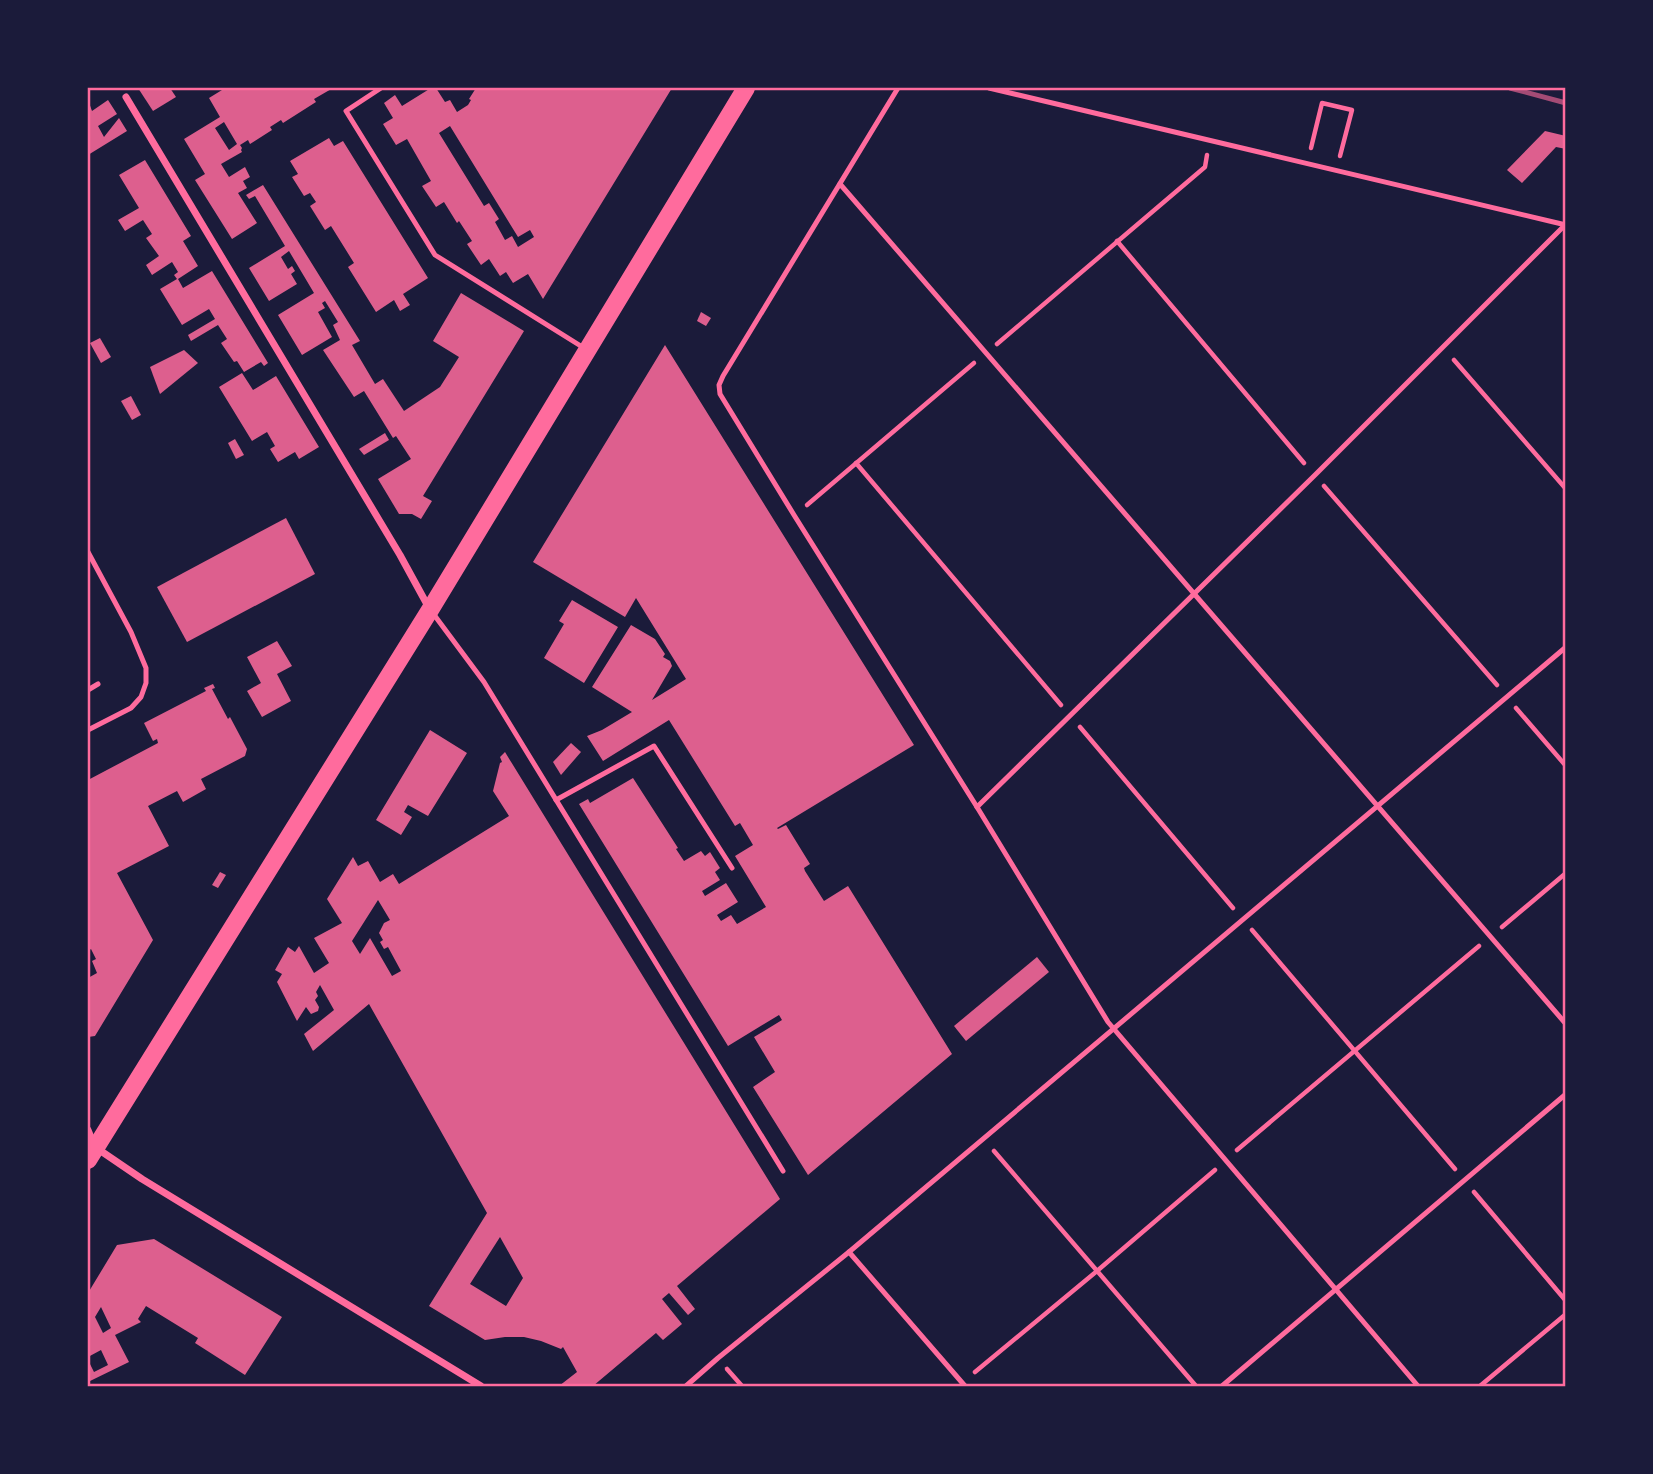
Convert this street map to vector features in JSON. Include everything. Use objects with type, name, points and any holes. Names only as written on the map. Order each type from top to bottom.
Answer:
[{"type":"main road","points":[[91,1154],[430,610],[746,88]]},
{"type":"street","points":[[126,97],[400,555],[430,610]]},
{"type":"street","points":[[88,1130],[91,1154],[154,1186],[481,1387]]},
{"type":"lane","points":[[382,88],[346,111],[435,255],[586,350]]},
{"type":"lane","points":[[898,88],[723,376],[719,385],[720,394],[1108,1022],[1418,1387]]},
{"type":"lane","points":[[989,88],[1011,90],[1211,141],[1565,225]]},
{"type":"lane","points":[[840,184],[1566,1024]]},
{"type":"lane","points":[[977,807],[1565,225]]},
{"type":"lane","points":[[88,552],[131,632],[146,668],[146,683],[141,697],[131,708],[88,730]]},
{"type":"lane","points":[[430,610],[484,682],[783,1171]]},
{"type":"lane","points":[[685,1387],[849,1252],[1566,647]]},
{"type":"lane","points":[[88,690],[98,684]]},
{"type":"lane","points":[[556,800],[654,746],[732,868]]},
{"type":"lane","points":[[1222,1387],[1566,1094]]},
{"type":"lane","points":[[849,1252],[964,1385]]},
{"type":"path","points":[[1307,164],[1322,103],[1352,110],[1337,171]]},
{"type":"path","points":[[794,515],[1205,167],[1211,141]]},
{"type":"path","points":[[1117,241],[1566,766]]},
{"type":"path","points":[[1443,347],[1566,489]]},
{"type":"path","points":[[856,463],[1566,1301]]},
{"type":"path","points":[[964,1385],[1225,1160],[1566,873]]},
{"type":"path","points":[[982,1138],[1196,1387]]},
{"type":"path","points":[[1480,1387],[1566,1314]]},
{"type":"building","points":[[138,88],[170,88],[176,97],[153,111]]},
{"type":"building","points":[[221,88],[333,88],[283,123],[281,120],[270,127],[272,130],[250,144],[248,140],[240,145],[242,152],[221,164],[229,177],[245,167],[250,177],[243,181],[247,188],[238,193],[257,223],[232,239],[195,180],[205,174],[184,139],[220,117],[209,98],[222,90]],"holes":[[[224,122],[237,144],[229,150],[215,128]]]},
{"type":"building","points":[[431,88],[436,88],[445,102],[450,100],[457,112],[468,105],[476,88],[672,88],[543,299],[528,274],[513,283],[506,272],[500,276],[489,259],[481,265],[467,244],[472,241],[459,221],[457,223],[444,202],[436,207],[422,186],[431,181],[407,139],[396,145],[383,124],[393,118],[384,103],[395,95],[402,106]],"holes":[[[450,126],[518,237],[530,230],[534,237],[518,247],[512,236],[505,240],[495,222],[499,219],[489,203],[484,206],[439,133]]]},
{"type":"building","points":[[88,100],[92,111],[108,100],[117,114],[98,126],[104,137],[119,118],[127,131],[88,155]]},
{"type":"building","points":[[1545,131],[1566,136],[1566,149],[1556,147],[1522,183],[1507,170]]},
{"type":"building","points":[[329,138],[334,146],[343,141],[428,278],[403,294],[410,305],[400,311],[394,300],[376,312],[348,267],[354,263],[331,226],[325,230],[310,206],[316,202],[310,193],[304,196],[292,177],[298,174],[290,161]]},
{"type":"building","points":[[145,160],[191,236],[183,241],[198,266],[178,279],[183,288],[212,271],[268,363],[264,366],[261,362],[244,372],[221,343],[227,339],[218,325],[191,341],[188,335],[215,319],[209,309],[182,325],[160,289],[177,279],[174,275],[178,272],[172,262],[152,275],[146,265],[159,256],[146,238],[152,234],[143,220],[125,231],[118,220],[139,208],[119,175]]},
{"type":"building","points":[[263,185],[360,341],[352,345],[375,384],[383,379],[404,411],[440,387],[459,357],[433,341],[461,293],[524,331],[423,496],[432,501],[421,519],[412,514],[399,514],[378,479],[411,459],[396,436],[393,438],[364,391],[354,397],[323,350],[340,340],[333,325],[338,322],[325,301],[322,303],[325,308],[318,312],[332,337],[302,355],[278,315],[314,293],[289,251],[281,257],[288,269],[292,266],[295,271],[291,274],[297,284],[269,301],[249,268],[285,246],[255,196],[249,199],[246,195]]},
{"type":"building","points":[[701,312],[711,318],[706,326],[697,321]]},
{"type":"building","points":[[100,338],[111,357],[101,363],[90,343]]},
{"type":"building","points":[[665,345],[914,745],[777,828],[786,825],[810,864],[804,868],[805,871],[824,901],[848,886],[952,1054],[808,1175],[753,1087],[775,1072],[754,1037],[782,1020],[779,1015],[728,1046],[579,804],[588,799],[590,803],[633,778],[684,861],[701,851],[705,856],[710,852],[720,868],[715,872],[720,880],[702,891],[705,896],[726,883],[738,902],[717,915],[721,921],[731,915],[737,924],[766,907],[735,856],[753,845],[740,823],[735,826],[669,720],[603,761],[587,736],[632,712],[592,687],[631,625],[655,639],[665,654],[663,657],[670,661],[672,666],[652,700],[686,679],[636,598],[625,617],[533,562]]},
{"type":"building","points":[[184,350],[198,363],[160,394],[150,367]]},
{"type":"building","points":[[242,373],[253,390],[276,376],[319,447],[299,459],[295,452],[278,462],[270,449],[275,446],[267,432],[252,441],[219,387]]},
{"type":"building","points":[[131,396],[141,415],[132,420],[121,401]]},
{"type":"building","points":[[385,433],[389,440],[364,455],[359,449]]},
{"type":"building","points":[[235,439],[244,455],[236,459],[228,443]]},
{"type":"building","points":[[286,518],[315,574],[187,642],[157,587]]},
{"type":"building","points":[[572,600],[618,627],[584,683],[544,658],[564,624],[559,621]]},
{"type":"building","points":[[277,641],[292,666],[277,674],[291,701],[262,717],[247,691],[261,683],[247,657]]},
{"type":"building","points":[[213,684],[215,688],[212,689],[247,749],[245,756],[201,779],[206,789],[183,802],[177,791],[148,806],[169,846],[117,873],[153,940],[95,1036],[88,1037],[88,978],[97,973],[92,961],[96,959],[91,949],[88,951],[88,780],[158,743],[157,739],[153,741],[144,723],[206,691],[204,688]]},
{"type":"building","points":[[430,730],[467,753],[428,816],[408,805],[404,812],[412,817],[401,835],[376,820]]},
{"type":"building","points":[[571,743],[581,752],[561,775],[553,762]]},
{"type":"building","points":[[505,752],[780,1199],[677,1286],[695,1309],[688,1315],[669,1293],[662,1299],[682,1324],[663,1340],[656,1333],[593,1386],[559,1386],[577,1372],[563,1347],[561,1349],[524,1337],[485,1340],[429,1306],[487,1213],[369,1004],[313,1051],[304,1034],[334,1010],[320,985],[315,1000],[318,1011],[311,1014],[306,1007],[297,1021],[277,982],[282,974],[275,970],[288,947],[295,952],[299,946],[314,973],[329,963],[314,938],[342,923],[327,899],[353,857],[358,866],[368,861],[380,882],[393,874],[399,884],[509,816],[493,791],[502,762],[500,757]],"holes":[[[378,900],[390,920],[384,923],[379,933],[383,940],[380,942],[384,949],[388,947],[401,971],[392,976],[370,938],[360,954],[352,941]],[[500,1237],[523,1278],[506,1306],[470,1284]]]},
{"type":"building","points":[[220,872],[226,875],[218,888],[212,885]]},
{"type":"building","points":[[1037,957],[1049,972],[966,1041],[954,1026]]},
{"type":"building","points":[[154,1239],[282,1317],[245,1375],[195,1343],[198,1338],[146,1306],[138,1319],[141,1322],[115,1335],[129,1362],[88,1382],[88,1360],[94,1372],[108,1365],[101,1350],[88,1357],[88,1293],[117,1245]],"holes":[[[101,1307],[111,1328],[103,1333],[95,1317]]]},
{"type":"railway","points":[[1510,88],[1566,103]]}]
